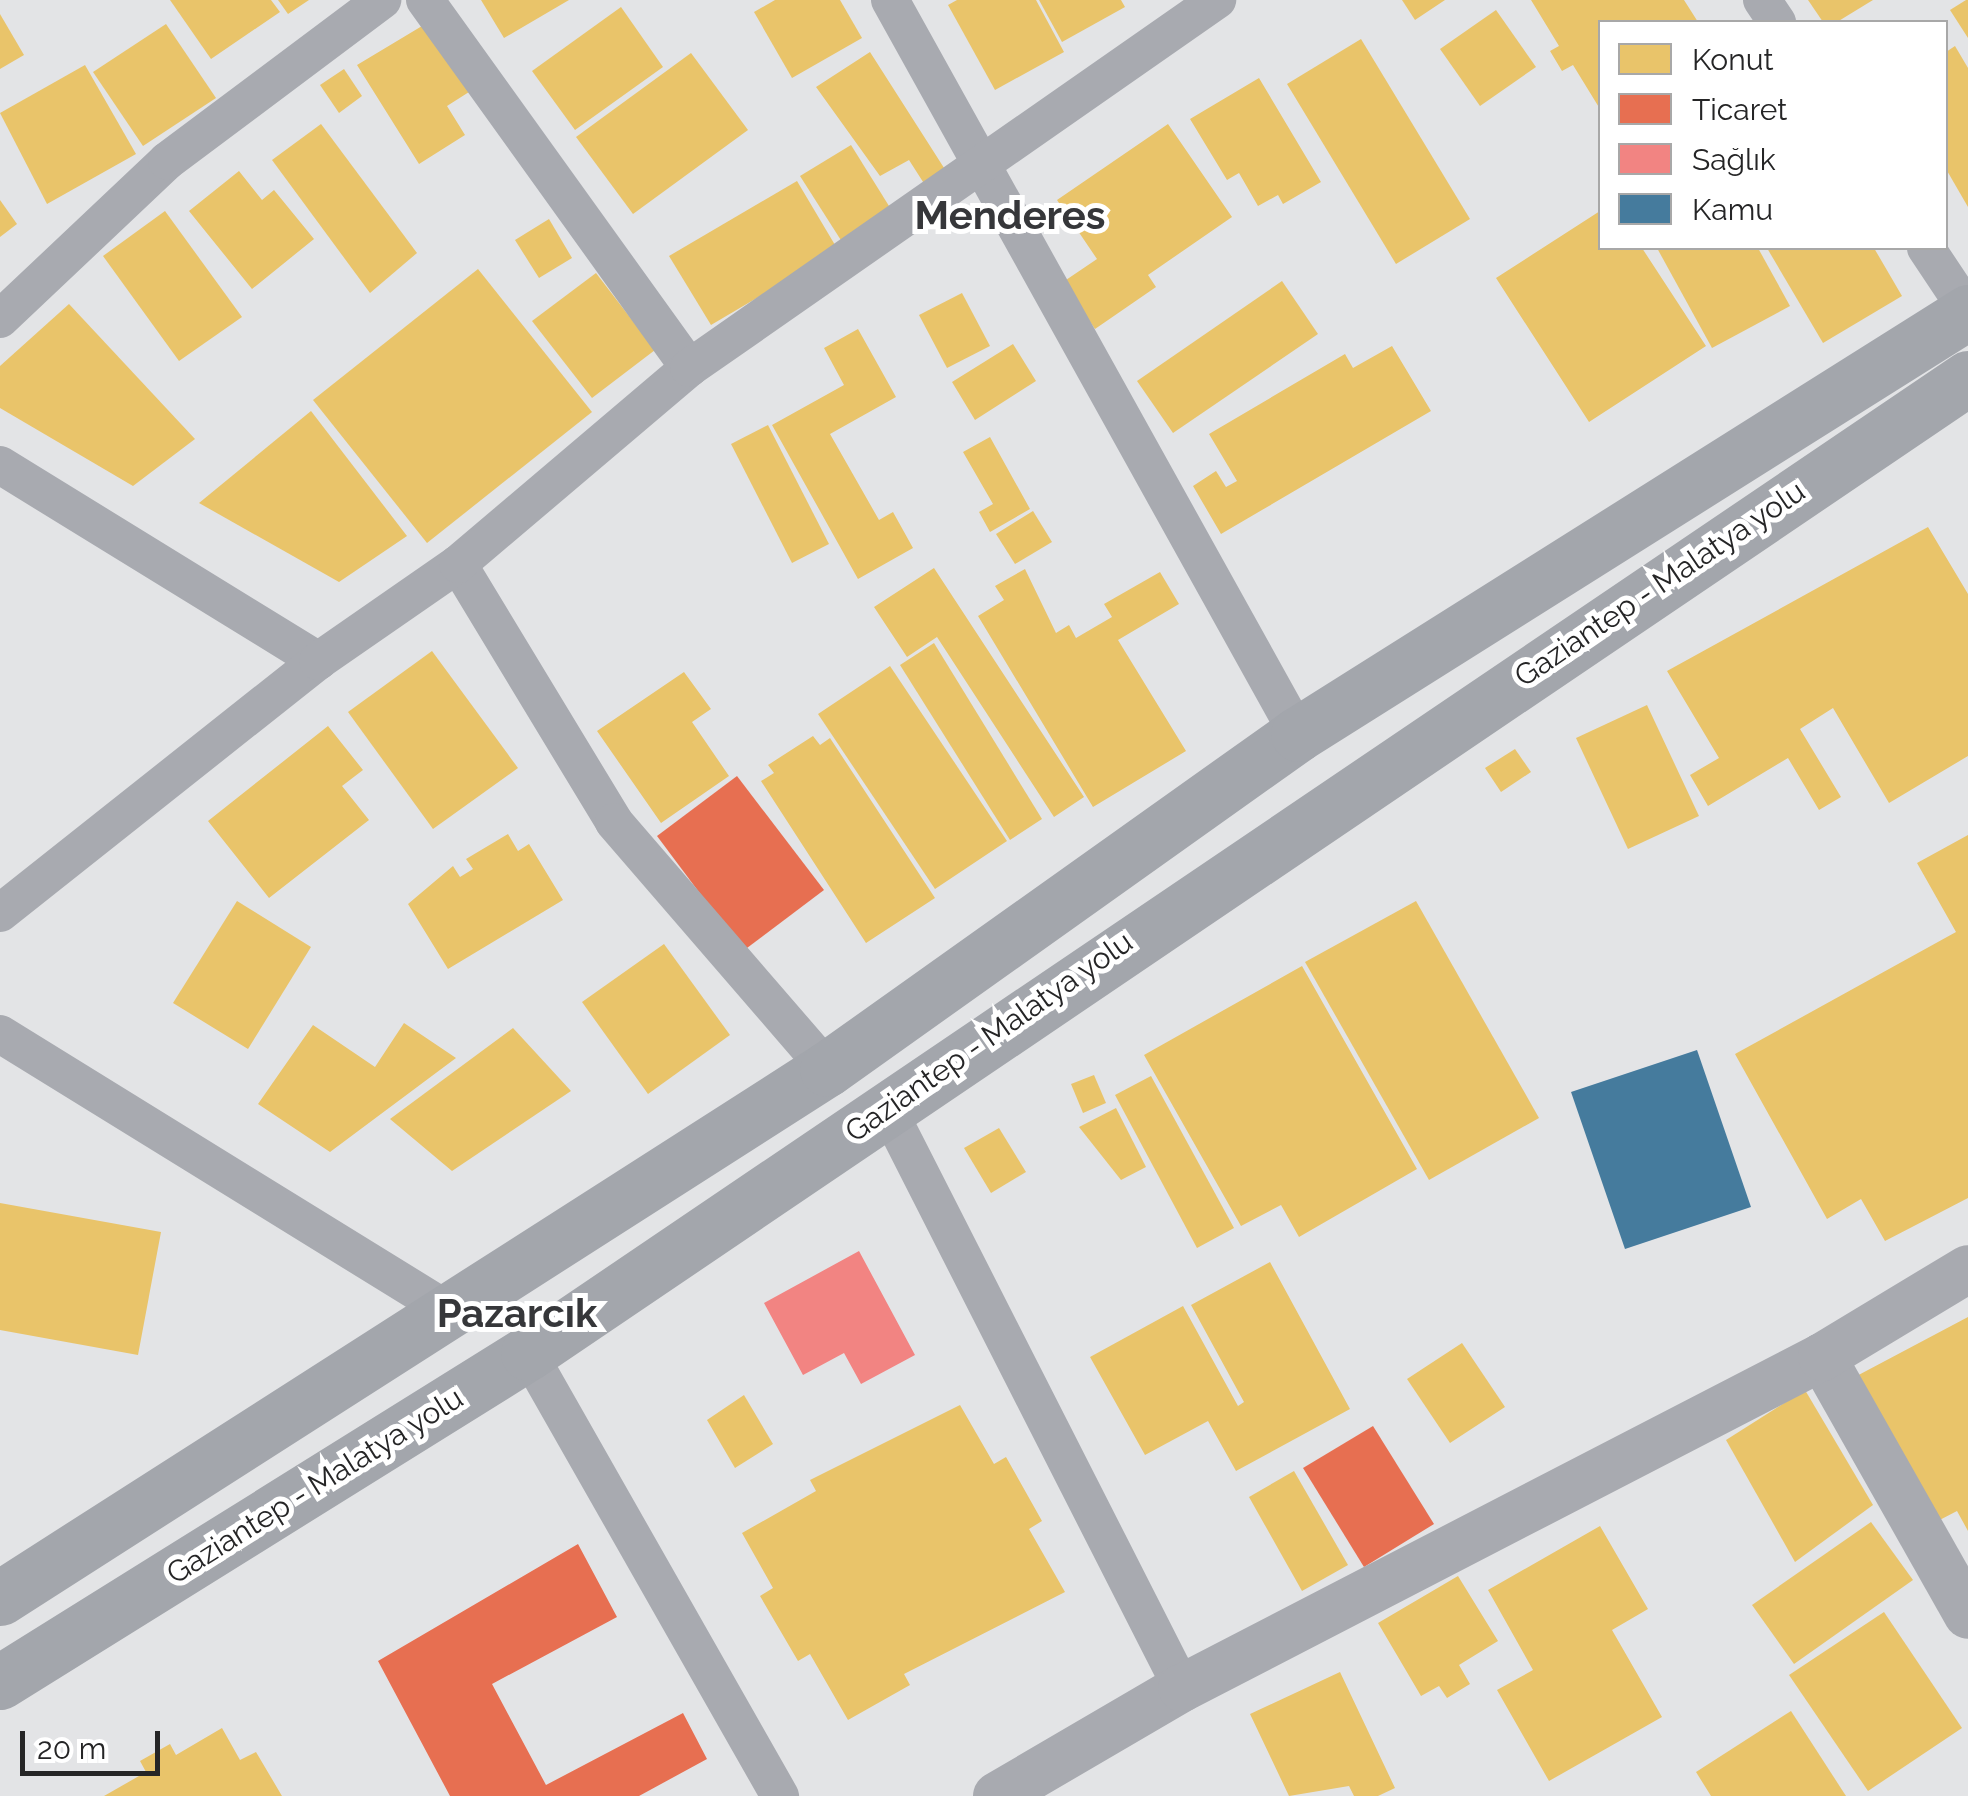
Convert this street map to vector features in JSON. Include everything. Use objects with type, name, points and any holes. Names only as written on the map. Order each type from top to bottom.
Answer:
[{"type":"highway","name":"Gaziantep - Malatya yolu","points":[[0,1598],[444,1308],[827,1069],[1298,734],[1968,311]]},
{"type":"highway","name":"Gaziantep - Malatya yolu","points":[[0,1682],[528,1353],[1968,378]]},
{"type":"street","points":[[0,318],[167,161],[382,0]]},
{"type":"street","points":[[425,0],[689,368]]},
{"type":"street","points":[[890,0],[980,170],[1298,734]]},
{"type":"street","points":[[0,913],[318,660],[458,564],[689,368],[980,170],[1217,0]]},
{"type":"street","points":[[1927,250],[1968,311]]},
{"type":"street","points":[[0,465],[318,660]]},
{"type":"street","points":[[458,564],[614,822],[827,1069]]},
{"type":"street","points":[[0,1034],[444,1308]]},
{"type":"street","points":[[887,1108],[1182,1688]]},
{"type":"street","points":[[997,1796],[1182,1688],[1822,1357],[1968,1269]]},
{"type":"street","points":[[528,1353],[780,1796]]},
{"type":"street","points":[[1822,1357],[1968,1615]]},
{"type":"building: Konut","points":[[170,0],[271,0],[280,12],[211,59]]},
{"type":"building: Konut","points":[[278,0],[309,0],[288,14]]},
{"type":"building: Konut","points":[[481,0],[569,0],[504,38]]},
{"type":"building: Konut","points":[[775,0],[840,0],[862,38],[792,78],[754,12]]},
{"type":"building: Konut","points":[[957,0],[1036,0],[1064,52],[995,90],[948,5]]},
{"type":"building: Konut","points":[[1039,0],[1121,0],[1125,7],[1062,42]]},
{"type":"building: Konut","points":[[1402,0],[1445,0],[1415,20]]},
{"type":"building: Konut","points":[[1531,0],[1684,0],[1697,20],[1598,20],[1598,106],[1573,65],[1562,71],[1550,51],[1559,46]]},
{"type":"building: Konut","points":[[1808,0],[1873,0],[1840,20],[1822,20]]},
{"type":"building: Konut","points":[[1968,0],[1968,38],[1950,10]]},
{"type":"building: Konut","points":[[621,7],[663,67],[575,130],[532,71]]},
{"type":"building: Konut","points":[[1496,10],[1536,67],[1480,106],[1440,49]]},
{"type":"building: Konut","points":[[0,14],[24,55],[0,69]]},
{"type":"building: Konut","points":[[427,23],[469,92],[447,106],[465,135],[419,164],[357,65]]},
{"type":"building: Konut","points":[[166,24],[216,98],[143,146],[93,72]]},
{"type":"building: Konut","points":[[1361,39],[1470,219],[1396,264],[1287,84]]},
{"type":"building: Konut","points":[[1955,46],[1968,68],[1968,207],[1948,172],[1948,51]]},
{"type":"building: Konut","points":[[870,52],[946,171],[925,185],[909,160],[880,176],[816,87]]},
{"type":"building: Konut","points":[[691,53],[748,130],[633,214],[576,137]]},
{"type":"building: Konut","points":[[85,65],[136,154],[47,204],[0,113]]},
{"type":"building: Konut","points":[[344,69],[362,96],[339,113],[320,85]]},
{"type":"building: Konut","points":[[1259,78],[1321,182],[1283,204],[1278,195],[1258,206],[1239,173],[1227,180],[1190,119]]},
{"type":"building: Konut","points":[[321,124],[417,253],[370,293],[272,160]]},
{"type":"building: Konut","points":[[1168,124],[1232,217],[1148,275],[1156,287],[1095,329],[1063,282],[1097,259],[1057,200]]},
{"type":"building: Konut","points":[[851,145],[894,214],[844,245],[800,176]]},
{"type":"building: Konut","points":[[239,171],[262,200],[274,190],[314,239],[252,289],[189,211]]},
{"type":"building: Konut","points":[[797,181],[838,250],[711,325],[669,256]]},
{"type":"building: Konut","points":[[0,200],[17,224],[0,237]]},
{"type":"building: Konut","points":[[165,211],[242,317],[179,361],[103,256]]},
{"type":"building: Konut","points":[[1598,212],[1598,250],[1643,250],[1706,346],[1589,422],[1496,278]]},
{"type":"building: Konut","points":[[549,219],[572,258],[539,278],[515,240]]},
{"type":"building: Konut","points":[[1658,250],[1759,250],[1790,306],[1712,348]]},
{"type":"building: Konut","points":[[1768,250],[1875,250],[1902,296],[1823,343]]},
{"type":"building: Konut","points":[[478,269],[592,412],[427,543],[313,400]]},
{"type":"building: Konut","points":[[596,273],[655,350],[592,398],[532,321]]},
{"type":"building: Konut","points":[[1282,281],[1318,334],[1173,433],[1137,381]]},
{"type":"building: Konut","points":[[962,293],[990,346],[947,368],[919,315]]},
{"type":"building: Konut","points":[[69,304],[195,439],[133,486],[0,408],[0,366]]},
{"type":"building: Konut","points":[[858,329],[896,397],[830,434],[879,520],[893,512],[913,548],[858,579],[772,425],[844,385],[824,348]]},
{"type":"building: Konut","points":[[1013,344],[1036,381],[975,420],[952,382]]},
{"type":"building: Konut","points":[[1392,346],[1431,411],[1221,534],[1193,486],[1216,471],[1226,487],[1237,481],[1209,434],[1345,354],[1353,368]]},
{"type":"building: Konut","points":[[311,411],[407,536],[339,582],[199,503]]},
{"type":"building: Konut","points":[[768,425],[829,544],[792,563],[731,444]]},
{"type":"building: Konut","points":[[990,437],[1030,509],[990,532],[979,512],[993,504],[963,452]]},
{"type":"building: Konut","points":[[1033,511],[1052,542],[1015,564],[996,534]]},
{"type":"building: Konut","points":[[1928,527],[1968,594],[1968,756],[1889,803],[1833,708],[1800,729],[1841,797],[1819,810],[1788,758],[1708,806],[1690,775],[1719,758],[1667,671]]},
{"type":"building: Konut","points":[[934,568],[1084,797],[1054,817],[937,637],[907,657],[874,607]]},
{"type":"building: Konut","points":[[1025,569],[1056,633],[1069,625],[1076,638],[1112,617],[1104,604],[1160,572],[1179,604],[1118,640],[1186,751],[1093,807],[978,616],[1004,600],[995,586]]},
{"type":"building: Konut","points":[[934,643],[1042,819],[1010,840],[900,665]]},
{"type":"building: Konut","points":[[432,651],[518,768],[433,829],[348,712]]},
{"type":"building: Konut","points":[[890,666],[1007,841],[935,889],[818,714]]},
{"type":"building: Konut","points":[[684,672],[711,709],[692,722],[729,776],[661,823],[597,731]]},
{"type":"building: Konut","points":[[1647,705],[1699,816],[1628,849],[1576,738]]},
{"type":"building: Konut","points":[[328,726],[363,770],[342,786],[369,820],[269,898],[208,821]]},
{"type":"building: Konut","points":[[813,736],[820,745],[830,738],[935,898],[866,943],[761,781],[774,773],[768,765]]},
{"type":"building: Konut","points":[[1515,749],[1531,772],[1501,792],[1485,768]]},
{"type":"building: Konut","points":[[508,834],[518,851],[529,844],[563,900],[448,969],[408,904],[453,866],[460,877],[473,869],[466,859]]},
{"type":"building: Konut","points":[[1968,835],[1968,1198],[1885,1241],[1861,1199],[1827,1219],[1735,1054],[1956,932],[1917,863]]},
{"type":"building: Konut","points":[[237,901],[311,947],[248,1049],[173,1003]]},
{"type":"building: Konut","points":[[1416,901],[1539,1118],[1429,1180],[1305,962]]},
{"type":"building: Konut","points":[[664,944],[730,1035],[648,1094],[582,1002]]},
{"type":"building: Konut","points":[[1302,966],[1417,1169],[1299,1237],[1281,1205],[1241,1226],[1144,1055]]},
{"type":"building: Konut","points":[[404,1023],[456,1058],[330,1152],[258,1104],[313,1025],[375,1067]]},
{"type":"building: Konut","points":[[513,1028],[571,1091],[452,1171],[390,1119]]},
{"type":"building: Konut","points":[[1094,1075],[1106,1103],[1083,1113],[1071,1084]]},
{"type":"building: Konut","points":[[1151,1076],[1234,1228],[1197,1248],[1115,1095]]},
{"type":"building: Konut","points":[[1116,1108],[1146,1167],[1121,1180],[1079,1127]]},
{"type":"building: Konut","points":[[999,1128],[1026,1172],[991,1193],[964,1148]]},
{"type":"building: Konut","points":[[0,1203],[161,1232],[138,1355],[0,1330]]},
{"type":"building: Konut","points":[[1270,1262],[1350,1409],[1236,1471],[1208,1421],[1145,1455],[1090,1357],[1183,1306],[1238,1406],[1244,1402],[1191,1305]]},
{"type":"building: Konut","points":[[1968,1317],[1968,1531],[1957,1511],[1930,1525],[1851,1379]]},
{"type":"building: Konut","points":[[1462,1343],[1505,1407],[1450,1443],[1407,1379]]},
{"type":"building: Konut","points":[[1805,1390],[1873,1505],[1795,1562],[1726,1440]]},
{"type":"building: Konut","points":[[744,1395],[773,1444],[735,1468],[707,1420]]},
{"type":"building: Konut","points":[[960,1405],[994,1464],[1006,1457],[1042,1521],[1029,1529],[1065,1592],[904,1674],[910,1685],[848,1720],[810,1654],[798,1661],[760,1596],[773,1588],[742,1533],[816,1491],[810,1480]]},
{"type":"building: Konut","points":[[1294,1471],[1348,1565],[1302,1591],[1249,1497]]},
{"type":"building: Konut","points":[[1871,1522],[1913,1580],[1794,1664],[1752,1605]]},
{"type":"building: Konut","points":[[1600,1526],[1648,1609],[1612,1630],[1662,1717],[1549,1781],[1497,1690],[1533,1670],[1488,1590]]},
{"type":"building: Konut","points":[[1458,1576],[1498,1641],[1459,1665],[1470,1684],[1447,1698],[1439,1686],[1421,1696],[1378,1623]]},
{"type":"building: Konut","points":[[1884,1612],[1962,1728],[1868,1791],[1789,1675]]},
{"type":"building: Konut","points":[[1340,1672],[1395,1788],[1378,1796],[1354,1796],[1349,1786],[1289,1796],[1250,1714]]},
{"type":"building: Konut","points":[[1791,1711],[1846,1796],[1711,1796],[1696,1772]]},
{"type":"building: Konut","points":[[222,1728],[240,1760],[256,1752],[282,1796],[104,1796],[146,1772],[140,1761],[170,1744],[176,1755]]},
{"type":"building: Ticaret","points":[[737,776],[824,890],[743,951],[657,836]]},
{"type":"building: Ticaret","points":[[1373,1426],[1434,1524],[1364,1567],[1303,1468]]},
{"type":"building: Ticaret","points":[[578,1544],[617,1617],[492,1684],[546,1785],[683,1713],[707,1759],[639,1796],[450,1796],[378,1661]]},
{"type":"building: Sağlık","points":[[859,1251],[915,1355],[861,1384],[844,1353],[803,1375],[764,1303]]},
{"type":"building: Kamu","points":[[1697,1050],[1751,1207],[1625,1249],[1571,1092]]},
{"type":"district","name":"Menderes","points":[[1010,215]]},
{"type":"district","name":"Pazarcık","points":[[517,1313]]}]
